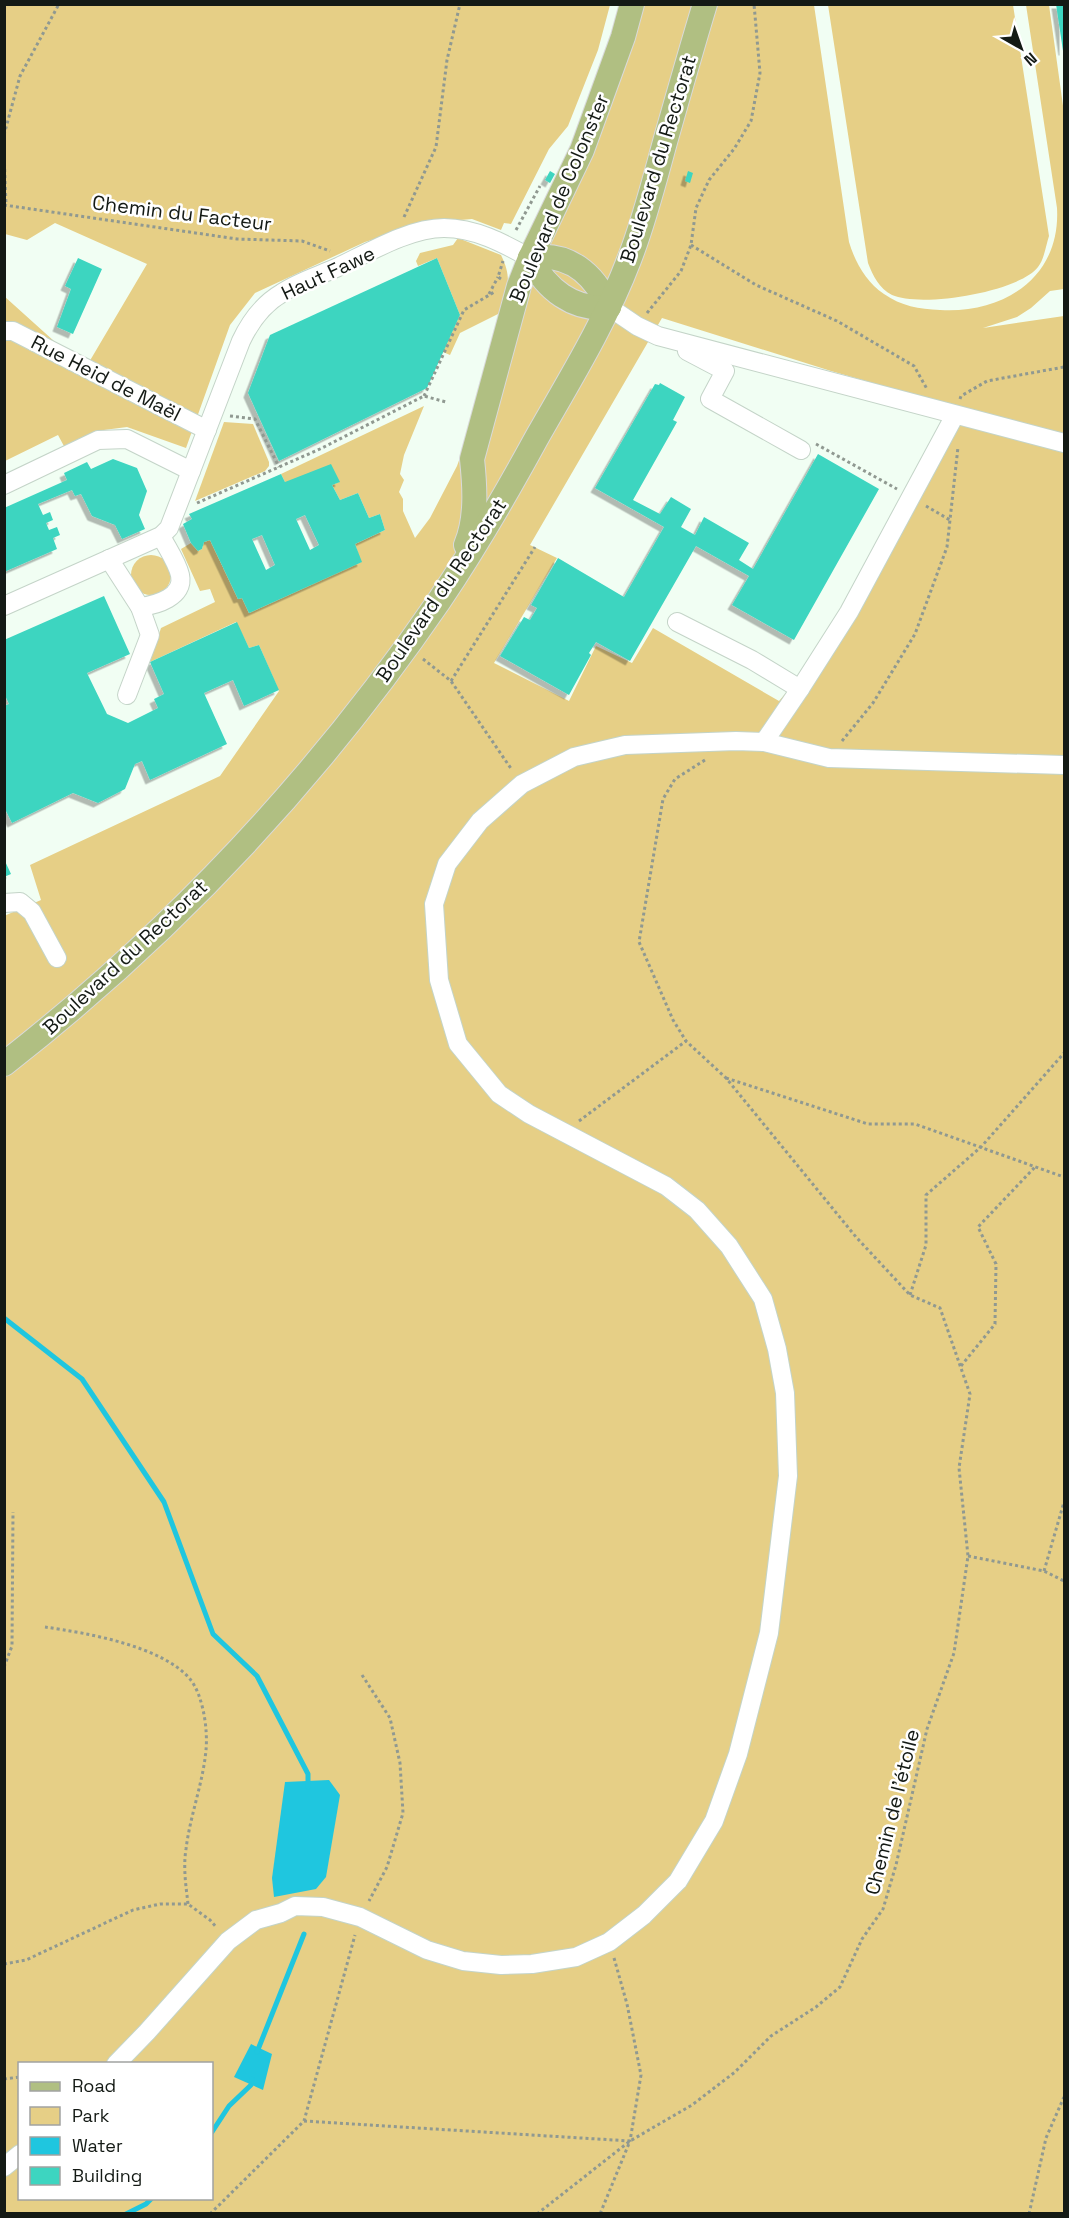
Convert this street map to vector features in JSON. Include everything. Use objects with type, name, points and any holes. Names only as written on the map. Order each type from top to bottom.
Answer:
[{"type":"main road","name":"Boulevard de Colonster","points":[[440,599],[470,535],[474,482],[472,459],[516,296],[530,258],[586,141],[623,37],[632,4]]},
{"type":"main road","name":"Boulevard du Rectorat","points":[[4,1064],[74,1007],[144,945],[271,815],[364,703],[440,599],[499,506],[609,307],[647,209],[705,4]]},
{"type":"main road","points":[[549,255],[578,267],[596,283],[609,307],[588,308],[556,293],[547,285],[530,258],[549,255]]},
{"type":"street","name":"Haut Fawe","points":[[161,536],[169,528],[241,341],[250,324],[262,309],[282,293],[407,236],[430,229],[457,229],[480,234],[530,258]]},
{"type":"street","points":[[609,307],[637,326],[725,371],[710,399],[801,450]]},
{"type":"street","name":"Rue Heid de Maël","points":[[4,331],[13,331],[210,422]]},
{"type":"street","points":[[658,336],[1065,443]]},
{"type":"street","points":[[764,742],[849,612],[912,498],[946,412]]},
{"type":"street","points":[[4,485],[98,440],[127,439],[192,471]]},
{"type":"street","points":[[4,606],[161,536],[181,577],[178,589],[167,599],[154,605],[140,607]]},
{"type":"street","points":[[109,559],[140,607],[150,635],[127,695]]},
{"type":"street","points":[[677,622],[752,660],[800,688]]},
{"type":"street","points":[[118,2062],[228,1941],[256,1920],[281,1913],[295,1906],[323,1907],[360,1917],[427,1950],[463,1961],[501,1965],[532,1964],[576,1957],[609,1942],[645,1915],[678,1881],[714,1821],[738,1754],[769,1633],[788,1476],[785,1393],[777,1348],[763,1299],[729,1246],[697,1210],[666,1186],[564,1132],[499,1094],[458,1044],[439,980],[434,904],[447,864],[480,821],[522,784],[574,757],[625,745],[764,742],[829,758],[1065,765]]},
{"type":"street","points":[[4,903],[20,902],[33,912],[57,958]]},
{"type":"street","points":[[4,2167],[18,2156]]},
{"type":"path","points":[[4,135],[20,76],[59,4]]},
{"type":"path","points":[[407,236],[403,220],[436,147],[447,60],[460,4]]},
{"type":"path","points":[[637,326],[681,271],[691,245],[696,208],[708,180],[735,149],[751,121],[760,73],[754,4]]},
{"type":"path","points":[[4,151],[5,205]]},
{"type":"path","points":[[489,295],[508,247],[545,176]]},
{"type":"path","name":"Chemin du Facteur","points":[[5,205],[237,239],[302,241],[354,260]]},
{"type":"path","points":[[691,245],[756,285],[837,321],[914,366],[946,412],[958,451],[947,547],[915,634],[873,703],[829,758]]},
{"type":"path","points":[[498,277],[508,284]]},
{"type":"path","points":[[177,507],[190,506],[279,467],[424,396],[461,314],[498,289]]},
{"type":"path","points":[[946,412],[961,396],[987,381],[1065,367]]},
{"type":"path","points":[[424,396],[446,402]]},
{"type":"path","points":[[210,422],[255,419],[279,467]]},
{"type":"path","points":[[801,450],[808,439],[950,520]]},
{"type":"path","points":[[451,681],[535,547]]},
{"type":"path","points":[[420,657],[451,681],[522,784]]},
{"type":"path","points":[[710,757],[675,779],[663,799],[639,942],[673,1020],[686,1041],[726,1078],[856,1237],[910,1295],[926,1245],[926,1195],[981,1147],[1065,1053]]},
{"type":"path","points":[[564,1132],[686,1041]]},
{"type":"path","points":[[726,1078],[868,1124],[915,1124],[1065,1177]]},
{"type":"path","points":[[961,1366],[995,1324],[996,1264],[978,1227],[1035,1167]]},
{"type":"path","name":"Chemin de l'étoile","points":[[537,2214],[630,2141],[692,2105],[735,2072],[771,2036],[816,2007],[840,1987],[862,1939],[883,1909],[927,1729],[954,1653],[968,1556],[959,1468],[970,1394],[940,1308],[910,1295]]},
{"type":"path","points":[[1044,1571],[1065,1502]]},
{"type":"path","points":[[4,1667],[12,1646],[13,1512]]},
{"type":"path","points":[[968,1556],[1044,1571],[1065,1581]]},
{"type":"path","points":[[45,1627],[84,1633],[155,1655],[180,1670],[192,1682],[204,1711],[206,1749],[186,1849],[184,1876],[188,1904]]},
{"type":"path","points":[[210,2214],[304,2121],[360,1917],[387,1867],[403,1813],[400,1763],[390,1718],[362,1676]]},
{"type":"path","points":[[4,1964],[26,1960],[133,1910],[160,1904],[188,1904],[210,1920],[228,1941]]},
{"type":"path","points":[[600,2214],[630,2141],[641,2075],[627,2004],[609,1942]]},
{"type":"path","points":[[1029,2214],[1046,2138],[1065,2097]]},
{"type":"path","points":[[304,2121],[630,2141]]},
{"type":"green space","points":[[5,5],[610,5],[598,50],[568,126],[549,149],[511,224],[504,223],[501,230],[472,219],[425,223],[365,242],[255,293],[230,325],[186,448],[127,427],[104,430],[65,448],[58,435],[5,461],[4,296],[85,369],[147,264],[55,223],[27,240],[5,234]]},
{"type":"green space","points":[[632,5],[814,5],[849,242],[854,257],[872,284],[897,301],[918,308],[964,310],[1006,298],[1024,286],[1039,272],[1049,254],[1056,232],[1057,208],[1026,5],[1049,5],[1064,113],[1064,289],[1050,291],[1017,317],[983,328],[1064,316],[1064,2213],[5,2213],[4,916],[41,900],[30,865],[220,776],[279,691],[259,645],[249,648],[236,622],[150,662],[161,628],[215,602],[210,589],[200,591],[181,549],[191,543],[198,551],[202,549],[204,542],[210,540],[238,599],[242,598],[249,613],[361,562],[355,544],[385,530],[380,514],[369,518],[358,493],[340,500],[332,485],[339,482],[285,482],[281,474],[424,406],[404,455],[400,474],[404,480],[399,492],[403,499],[403,511],[415,538],[430,518],[457,466],[509,320]],"holes":[[[662,318],[831,371],[967,410],[835,636],[779,701],[653,628],[632,663],[596,646],[569,701],[494,663],[557,558],[530,545]]]},
{"type":"green space","points":[[828,5],[1013,5],[1049,236],[1040,264],[1027,276],[991,290],[924,300],[892,295],[877,281],[868,263]]},
{"type":"green space","points":[[458,238],[501,255],[507,270],[508,283],[502,312],[460,333],[450,355],[443,352],[460,315],[437,258],[418,266],[416,261],[420,253],[453,245]]},
{"type":"green space","points":[[224,422],[253,424],[269,466],[265,471],[195,501]]},
{"type":"green space","points":[[151,555],[159,556],[165,561],[170,567],[170,583],[165,589],[159,594],[151,595],[143,594],[137,589],[132,583],[131,575],[132,567],[137,561],[143,556]]},
{"type":"water","points":[[329,1780],[340,1795],[326,1877],[316,1889],[274,1897],[272,1878],[285,1782]]},
{"type":"water","points":[[251,2044],[272,2054],[263,2090],[234,2077]]},
{"type":"building","points":[[1056,4],[1064,4],[1064,51],[1063,51]]},
{"type":"building","points":[[550,171],[555,174],[550,183],[545,180]]},
{"type":"building","points":[[688,171],[693,173],[690,183],[685,181]]},
{"type":"building","points":[[78,258],[102,269],[73,334],[57,327],[71,289],[65,286]]},
{"type":"building","points":[[437,258],[460,315],[427,388],[279,461],[248,393],[270,335]]},
{"type":"building","points":[[660,383],[685,397],[673,420],[677,422],[633,500],[660,514],[671,497],[691,509],[681,527],[695,535],[704,517],[749,543],[739,560],[753,569],[818,454],[879,489],[794,640],[732,605],[749,576],[696,546],[630,661],[596,642],[569,695],[500,656],[524,617],[530,620],[537,608],[531,605],[558,558],[624,597],[664,527],[595,488],[655,384]]},
{"type":"building","points":[[113,459],[137,468],[147,491],[139,515],[145,529],[122,539],[115,525],[92,516],[81,494],[75,496],[72,490],[38,504],[43,515],[50,512],[53,520],[46,523],[49,530],[57,527],[60,535],[53,538],[57,549],[4,572],[4,508],[67,480],[64,473],[87,462],[91,469]]},
{"type":"building","points":[[331,464],[340,482],[332,485],[340,500],[358,493],[369,518],[380,514],[385,530],[355,544],[362,562],[249,613],[242,598],[238,599],[210,540],[204,542],[202,549],[198,551],[191,543],[183,524],[192,519],[189,514],[281,474],[285,482]],"holes":[[[305,515],[319,545],[310,550],[296,519]],[[262,535],[275,565],[266,570],[252,539]]]},
{"type":"building","points":[[104,596],[130,654],[87,673],[107,714],[128,723],[158,708],[154,699],[164,694],[150,662],[237,622],[249,648],[259,645],[279,690],[244,706],[233,680],[204,693],[227,744],[150,780],[142,761],[135,764],[125,789],[98,803],[73,793],[12,823],[4,807],[4,706],[9,704],[4,693],[4,640]]},
{"type":"building","points":[[4,859],[11,874],[4,877]]},
{"type":"waterway","points":[[4,1318],[82,1379],[164,1502],[213,1634],[257,1676],[308,1774],[308,1787]]},
{"type":"waterway","points":[[257,2052],[304,1934]]},
{"type":"waterway","points":[[213,2130],[229,2106],[251,2085],[252,2079]]},
{"type":"waterway","points":[[126,2214],[150,2200]]}]
